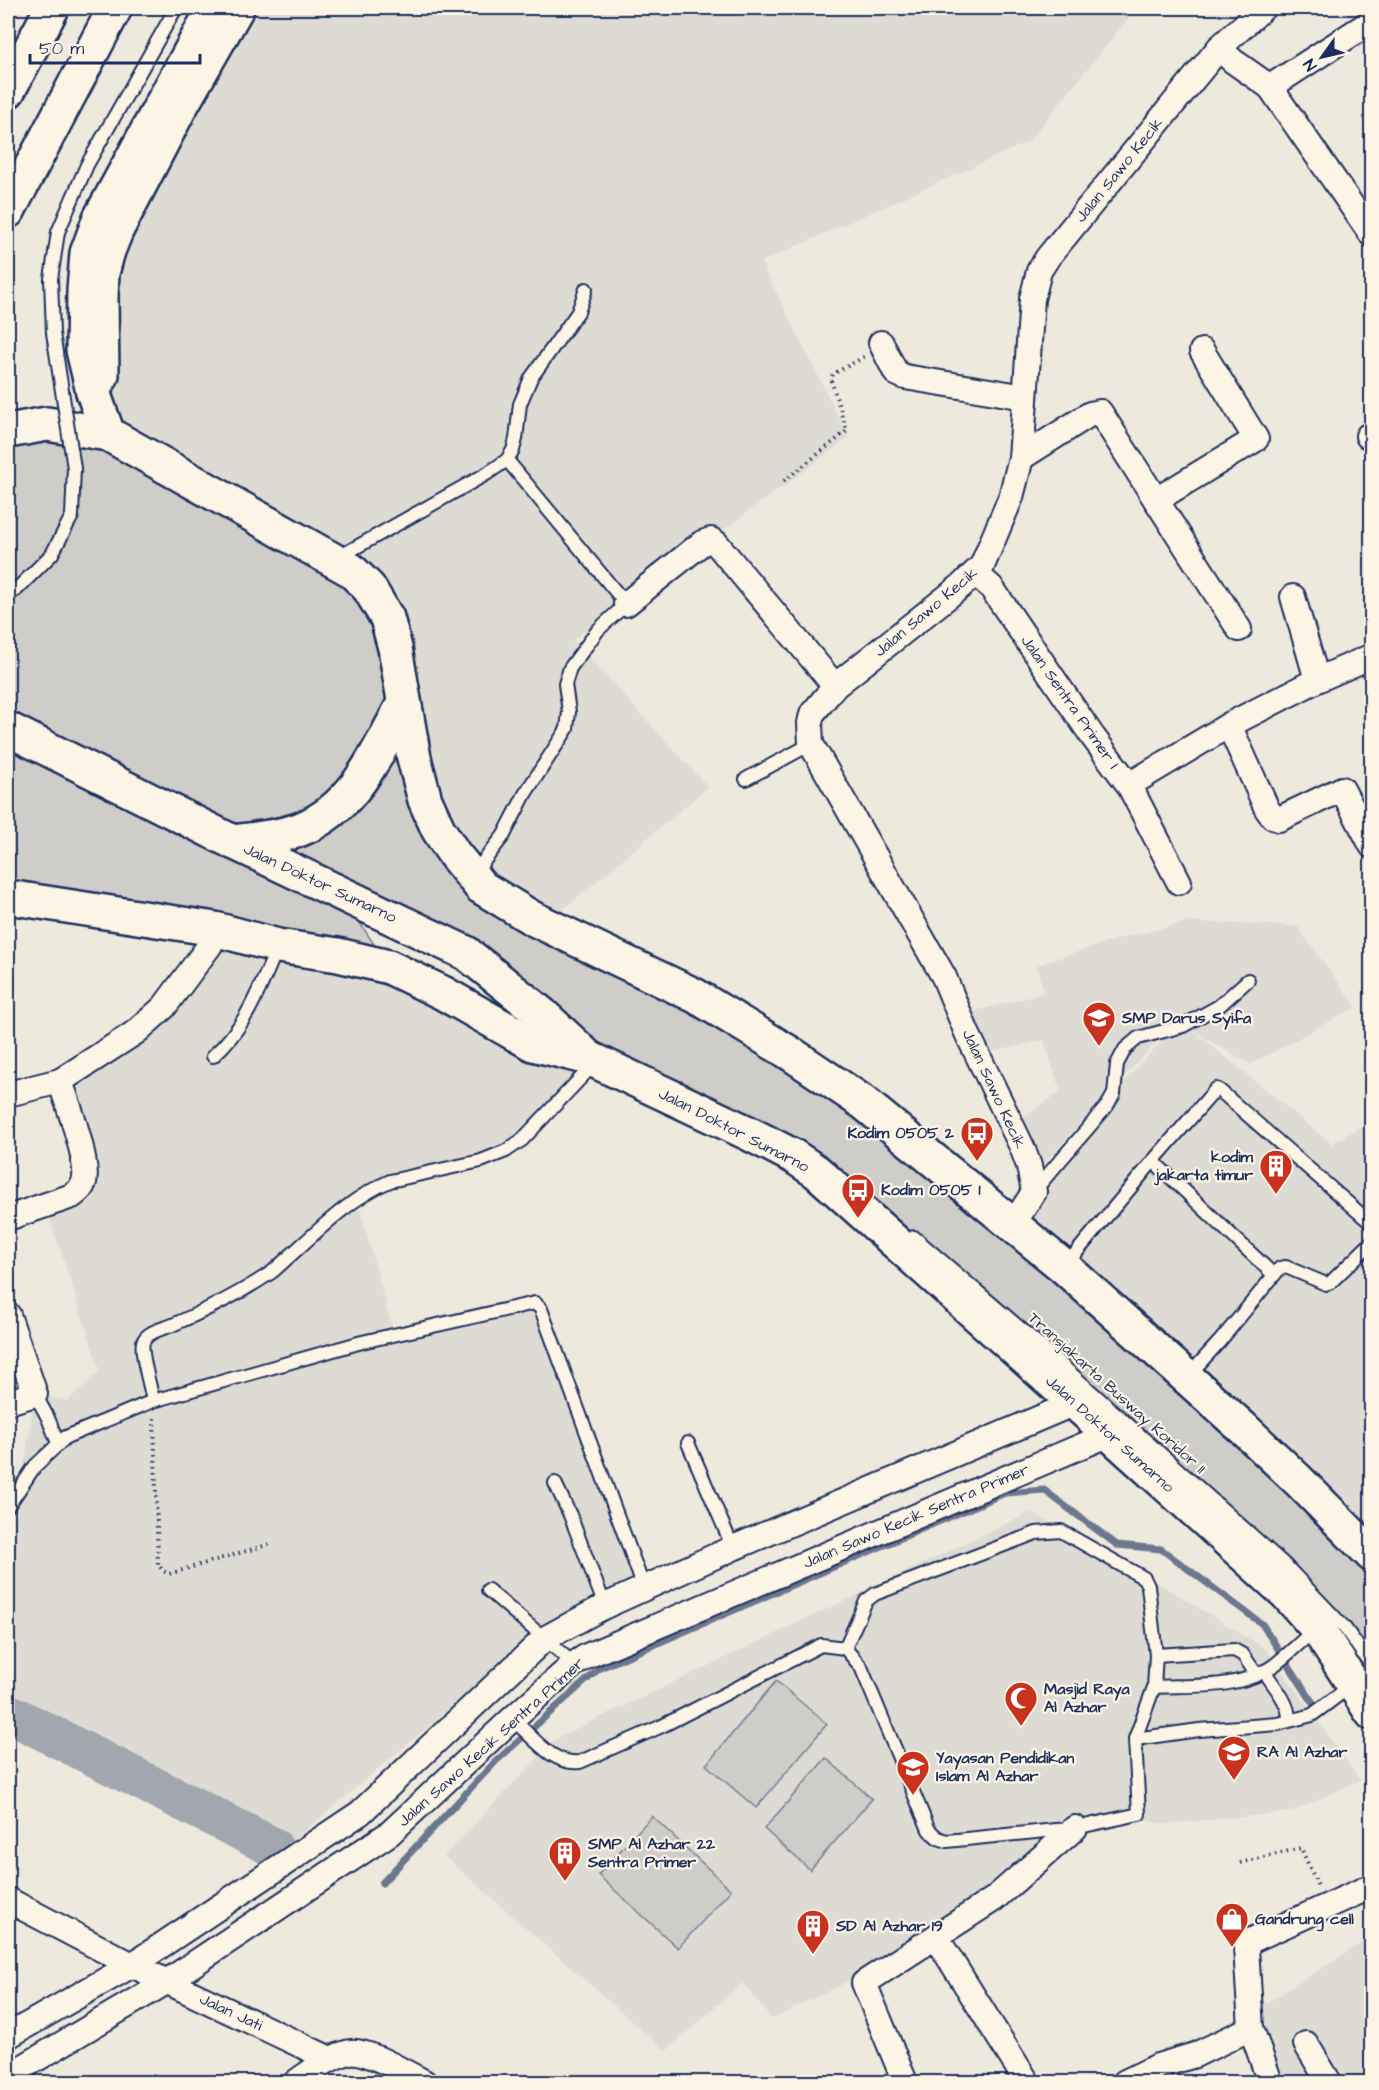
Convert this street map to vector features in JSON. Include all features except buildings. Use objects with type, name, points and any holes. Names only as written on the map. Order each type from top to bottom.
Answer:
[{"type":"main road","points":[[8,92],[52,8]]},
{"type":"main road","points":[[8,212],[115,8]]},
{"type":"main road","points":[[108,434],[93,392],[82,350],[87,253],[100,218],[214,8]]},
{"type":"main road","points":[[93,392],[102,375],[102,273],[108,250],[181,106],[237,8]]},
{"type":"main road","points":[[8,431],[47,424],[108,434],[351,570],[365,582],[387,618],[395,648],[414,758],[425,800],[441,834],[455,856],[481,887],[532,918],[696,996],[793,1055],[864,1103],[1064,1267],[1299,1481],[1371,1555]]},
{"type":"main road","points":[[221,835],[301,829],[339,805],[366,774],[404,703]]},
{"type":"main road","name":"Jalan Doktor Sumarno","points":[[8,729],[466,953],[542,1014],[592,1060],[748,1133],[793,1156],[817,1172],[1287,1594],[1306,1637],[1354,1683],[1371,1713]]},
{"type":"main road","points":[[8,897],[218,929],[278,946],[338,955],[389,967],[442,993],[533,1044],[592,1060]]},
{"type":"street","name":"Jalan Sawo Kecik","points":[[1034,1192],[1025,1155],[967,1033],[944,976],[811,744],[812,714],[835,686],[973,576],[982,566],[1011,497],[1021,458],[1032,298],[1039,272],[1048,257],[1219,48],[1263,8]]},
{"type":"street","points":[[1270,87],[1371,21]]},
{"type":"street","points":[[1219,48],[1233,61],[1270,87],[1363,205],[1371,235]]},
{"type":"street","points":[[881,343],[894,369],[905,377],[1025,397]]},
{"type":"street","points":[[1156,500],[1256,439],[1202,351]]},
{"type":"street","points":[[1021,458],[1090,414],[1100,412],[1239,629]]},
{"type":"street","points":[[626,604],[702,543],[713,541],[835,686]]},
{"type":"street","name":"Jalan Sentra Primer I","points":[[973,576],[982,579],[991,587],[1093,737],[1129,785],[1229,725],[1317,680],[1371,656]]},
{"type":"street","points":[[1293,597],[1317,680]]},
{"type":"street","points":[[1229,725],[1267,809],[1274,817],[1279,819],[1342,789],[1371,846]]},
{"type":"street","points":[[1129,785],[1179,882]]},
{"type":"street","points":[[8,1094],[60,1081],[136,1032],[164,1007],[210,945],[218,929]]},
{"type":"street","points":[[8,1218],[72,1196],[84,1185],[85,1168],[60,1081]]},
{"type":"street","points":[[1012,1226],[1034,1192]]},
{"type":"street","points":[[8,1315],[35,1394],[8,1402]]},
{"type":"street","points":[[8,2036],[132,1965],[360,1813],[544,1640],[605,1606],[733,1548],[1076,1403]]},
{"type":"street","name":"Jalan Sawo Kecik Sentra Primer","points":[[8,2076],[168,1981],[390,1833],[574,1664],[587,1656],[1110,1434]]},
{"type":"street","points":[[360,1813],[390,1833]]},
{"type":"street","points":[[905,2082],[863,1985],[994,1899],[1074,1828]]},
{"type":"street","points":[[1270,2082],[1251,2028],[1246,1947],[1250,1941],[1371,1886]]},
{"type":"street","name":"Jalan Jati","points":[[8,1900],[132,1965],[330,2060]]},
{"type":"street","points":[[936,1937],[1027,2082]]},
{"type":"street","points":[[1125,2082],[1158,2066],[1195,2055],[1251,2028]]},
{"type":"street","points":[[1306,2044],[1329,2082]]},
{"type":"street","points":[[296,2082],[330,2060],[350,2052],[362,2052],[424,2082]]},
{"type":"lane","points":[[8,595],[52,554],[72,516],[74,468],[53,333],[51,279],[58,232],[87,165],[176,8]]},
{"type":"lane","points":[[334,560],[507,460],[516,439],[520,404],[531,378],[578,312],[586,290]]},
{"type":"lane","points":[[471,877],[504,835],[529,786],[567,729],[569,711],[565,684],[570,668],[598,630],[626,604],[507,460]]},
{"type":"lane","points":[[746,779],[811,744]]},
{"type":"lane","points":[[213,1056],[235,1034],[248,1016],[278,946]]},
{"type":"lane","points":[[1034,1192],[1107,1106],[1114,1094],[1117,1064],[1125,1049],[1138,1038],[1183,1026],[1219,1006],[1248,980]]},
{"type":"lane","points":[[153,1401],[143,1356],[144,1341],[149,1335],[257,1282],[272,1272],[354,1201],[377,1186],[390,1180],[481,1161],[506,1151],[522,1140],[592,1060]]},
{"type":"lane","points":[[1064,1267],[1153,1161],[1214,1091],[1219,1089],[1371,1224]]},
{"type":"lane","points":[[1153,1161],[1274,1275]]},
{"type":"lane","points":[[817,1172],[843,1182],[860,1193]]},
{"type":"lane","name":"Transjakarta Busway Koridor 11","points":[[902,1226],[1027,1334],[1285,1565],[1344,1627],[1354,1683]]},
{"type":"lane","points":[[1187,1377],[1280,1268],[1286,1267],[1326,1284],[1331,1282],[1371,1242]]},
{"type":"lane","points":[[8,1506],[35,1466],[58,1443],[77,1431],[153,1401],[362,1342],[535,1303],[541,1309],[644,1588]]},
{"type":"lane","points":[[35,1394],[58,1443]]},
{"type":"lane","points":[[688,1443],[733,1548]]},
{"type":"lane","points":[[555,1483],[567,1507],[605,1606]]},
{"type":"lane","points":[[514,1720],[555,1757],[569,1763],[580,1762],[662,1726],[821,1645],[845,1648],[861,1667],[929,1830],[938,1838],[947,1841],[1074,1828],[1139,1814],[1135,1739],[1154,1687],[1156,1655],[1148,1586],[1144,1578],[1061,1531],[1035,1533],[875,1594],[866,1601],[845,1648]]},
{"type":"lane","points":[[488,1590],[574,1664]]},
{"type":"lane","points":[[1154,1687],[1229,1683],[1261,1673],[1277,1663],[1306,1637]]},
{"type":"lane","points":[[1156,1655],[1234,1650],[1243,1655],[1261,1673],[1285,1703],[1289,1720]]},
{"type":"lane","points":[[1135,1739],[1199,1730],[1268,1726],[1312,1715],[1354,1683]]},
{"type":"path","points":[[784,481],[847,431],[831,380],[832,374],[868,354],[881,343]]},
{"type":"path","points":[[153,1401],[158,1564],[163,1571],[169,1574],[270,1544]]},
{"type":"path","points":[[1240,1863],[1301,1848],[1327,1906]]},
{"type":"shaded area","points":[[238,8],[1137,8],[1028,142],[761,262],[849,438],[573,640],[708,787],[546,924],[481,887],[108,435],[108,251]]},
{"type":"shaded area","points":[[69,428],[367,585],[460,862],[823,1075],[1371,1555],[1371,1644],[1361,1652],[1344,1627],[917,1240],[341,894],[389,967],[8,897],[8,432]]},
{"type":"shaded area","name":"SMP Darus Syifa","points":[[1188,922],[1297,926],[1356,1007],[1251,1064],[1204,1038],[1179,1018],[1028,1180],[1018,1120],[1061,1092],[1044,1040],[978,1055],[968,1013],[1044,993],[1037,965],[1118,939]]},
{"type":"shaded area","points":[[218,929],[389,967],[596,1061],[522,1140],[488,1158],[390,1181],[358,1201],[394,1334],[536,1303],[634,1580],[544,1628],[292,1842],[8,1697],[8,1563],[35,1394],[68,1401],[100,1371],[49,1216],[79,1191],[60,1081],[136,1032]]},
{"type":"shaded area","points":[[1181,1021],[1332,1144],[1371,1120],[1371,1737],[1315,1652],[1076,1403],[943,1284],[1017,1195]]},
{"type":"shaded area","name":"Yayasan Pendidikan Islam Al Azhar","points":[[1031,1512],[1130,1566],[1266,1649],[1360,1780],[1291,1812],[1165,1824],[1108,1813],[861,1975],[772,2019],[742,1983],[666,2051],[444,1856],[557,1738]]},
{"type":"shaded area","points":[[776,1681],[827,1724],[756,1808],[706,1765]]},
{"type":"shaded area","points":[[826,1758],[872,1799],[810,1870],[764,1829]]},
{"type":"shaded area","points":[[652,1816],[731,1890],[678,1948],[598,1875]]},
{"type":"shaded area","points":[[1371,1937],[1371,2082],[1275,2082],[1256,2010]]},
{"type":"waterway","points":[[382,1883],[495,1762],[600,1668],[1005,1493],[1044,1490],[1117,1545],[1161,1549],[1262,1624],[1319,1712]]},
{"type":"waterway","points":[[8,1713],[273,1847]]},
{"type":"place","name":"SMP Darus Syifa","points":[[1099,1047]]},
{"type":"place","name":"Kodim 0505 2","points":[[977,1162]]},
{"type":"place","name":"kodim jakarta timur","points":[[1276,1195]]},
{"type":"place","name":"Kodim 0505 1","points":[[858,1219]]},
{"type":"place","name":"Masjid Raya Al Azhar","points":[[1021,1727]]},
{"type":"place","name":"RA Al Azhar","points":[[1234,1781]]},
{"type":"place","name":"Yayasan Pendidikan Islam Al Azhar","points":[[913,1796]]},
{"type":"place","name":"SMP Al Azhar 22 Sentra Primer","points":[[565,1882]]},
{"type":"place","name":"Gandrung cell","points":[[1232,1948]]},
{"type":"place","name":"SD Al Azhar 19","points":[[813,1955]]}]
